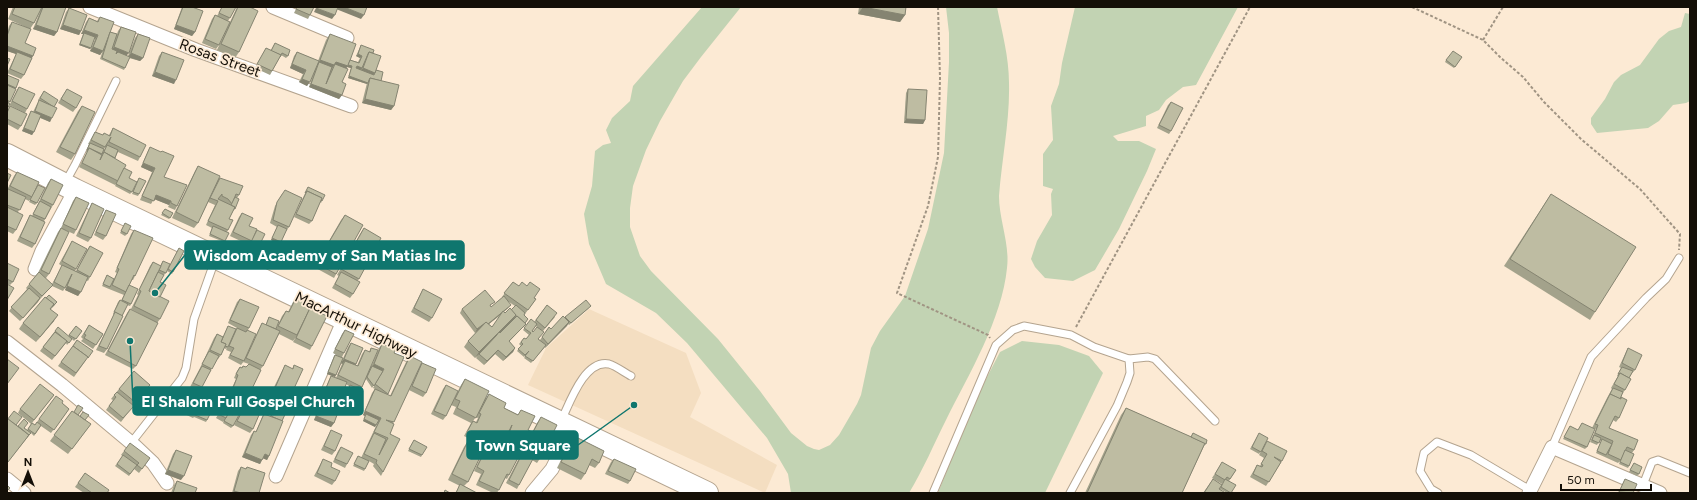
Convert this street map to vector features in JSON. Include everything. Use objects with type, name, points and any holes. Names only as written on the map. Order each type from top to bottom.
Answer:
[{"type":"highway","name":"MacArthur Highway","points":[[7,155],[707,493]]},
{"type":"street","name":"Rosas Street","points":[[90,7],[196,50],[351,106]]},
{"type":"street","points":[[273,7],[347,38]]},
{"type":"street","points":[[35,269],[70,186]]},
{"type":"street","points":[[276,476],[344,319]]},
{"type":"street","points":[[7,342],[131,443],[153,463],[167,483]]},
{"type":"street","points":[[532,493],[552,469],[566,426]]},
{"type":"street","points":[[1529,492],[1552,447],[1660,493]]},
{"type":"street","points":[[7,479],[24,493]]},
{"type":"lane","points":[[70,186],[75,165],[116,81]]},
{"type":"lane","points":[[131,443],[182,378],[186,368],[194,319],[216,257]]},
{"type":"lane","points":[[1552,447],[1591,358],[1646,298],[1666,279],[1679,258]]},
{"type":"lane","points":[[933,493],[996,345],[1013,330],[1024,326],[1071,335],[1094,347],[1129,359],[1148,357],[1155,359],[1215,421]]},
{"type":"lane","points":[[1070,493],[1125,388],[1130,373],[1129,359]]},
{"type":"lane","points":[[566,426],[576,388],[587,373],[595,367],[609,364],[631,376]]},
{"type":"lane","points":[[1438,493],[1430,488],[1420,471],[1424,453],[1437,442],[1471,455],[1529,492]]},
{"type":"lane","points":[[1643,485],[1652,462],[1658,460],[1690,473]]},
{"type":"path","points":[[938,7],[940,35],[938,157],[928,206],[897,293],[988,335]]},
{"type":"path","points":[[1071,335],[1250,7]]},
{"type":"path","points":[[1412,7],[1483,40],[1523,77],[1544,102],[1581,139],[1640,188],[1680,234],[1679,258]]},
{"type":"path","points":[[1483,40],[1503,7]]},
{"type":"shaded area","points":[[702,7],[741,7],[683,81],[660,121],[646,150],[633,186],[630,208],[630,227],[640,256],[651,271],[718,339],[760,391],[791,433],[807,446],[819,450],[830,445],[839,435],[857,404],[861,395],[871,348],[880,331],[905,296],[928,229],[944,153],[949,62],[949,33],[946,7],[997,7],[1007,54],[1009,73],[1007,125],[999,196],[999,205],[1008,259],[1004,287],[999,307],[983,346],[924,466],[909,493],[791,493],[788,474],[767,438],[687,343],[656,313],[606,284],[589,244],[584,214],[592,186],[595,151],[603,145],[611,143],[606,130],[612,118],[630,101],[633,86]]},
{"type":"shaded area","points":[[1075,7],[1238,7],[1196,85],[1183,87],[1166,100],[1159,110],[1146,116],[1146,126],[1113,136],[1118,141],[1139,141],[1156,149],[1119,229],[1095,270],[1073,281],[1045,278],[1035,267],[1031,259],[1037,241],[1052,215],[1051,194],[1053,189],[1043,186],[1043,154],[1053,140],[1051,106],[1059,84],[1062,63]]},
{"type":"shaded area","points":[[1685,13],[1690,14],[1690,101],[1673,105],[1659,121],[1648,128],[1597,133],[1591,124],[1591,118],[1605,99],[1614,82],[1621,75],[1640,65],[1659,39],[1669,31],[1681,27]]},
{"type":"shaded area","points":[[589,309],[686,353],[701,393],[690,417],[777,465],[765,493],[528,385],[546,348]]},
{"type":"shaded area","points":[[1022,341],[1059,345],[1089,356],[1103,373],[1045,493],[938,493],[973,404],[1000,352]]},
{"type":"building","points":[[15,7],[42,7],[34,23],[12,14]]},
{"type":"building","points":[[43,7],[66,7],[57,32],[36,25]]},
{"type":"building","points":[[183,7],[192,7],[203,11],[195,32],[176,25]]},
{"type":"building","points":[[222,7],[236,7],[230,18],[219,13]]},
{"type":"building","points":[[238,7],[250,7],[258,11],[239,52],[221,44]]},
{"type":"building","points":[[297,7],[314,7],[310,15],[296,9]]},
{"type":"building","points":[[338,7],[335,15],[316,8]]},
{"type":"building","points":[[344,7],[367,7],[364,15]]},
{"type":"building","points":[[863,7],[906,7],[905,15]]},
{"type":"building","points":[[69,8],[87,15],[81,31],[63,25]]},
{"type":"building","points":[[215,15],[230,22],[219,45],[205,39]]},
{"type":"building","points":[[100,17],[114,22],[103,51],[93,47],[98,35],[84,30],[89,18],[98,22]]},
{"type":"building","points":[[12,22],[31,29],[25,43],[36,48],[33,56],[7,46],[7,36]]},
{"type":"building","points":[[121,27],[136,32],[129,53],[114,47]]},
{"type":"building","points":[[110,32],[117,34],[112,49],[117,51],[116,54],[118,52],[130,57],[125,68],[102,58]]},
{"type":"building","points":[[84,33],[95,37],[91,48],[80,44]]},
{"type":"building","points":[[138,34],[150,38],[143,58],[131,53]]},
{"type":"building","points":[[330,34],[356,44],[348,66],[336,62],[334,65],[320,60]]},
{"type":"building","points":[[275,43],[290,50],[288,56],[271,51]]},
{"type":"building","points":[[361,45],[374,50],[373,53],[369,52],[362,68],[357,66],[356,68],[374,75],[376,70],[383,72],[381,81],[370,78],[368,83],[349,76],[352,66],[348,65],[350,60],[359,63],[362,56],[358,54]]},
{"type":"building","points":[[266,48],[281,55],[272,71],[257,64]]},
{"type":"building","points":[[1453,51],[1462,57],[1455,67],[1446,60]]},
{"type":"building","points":[[17,52],[32,58],[24,75],[10,69]]},
{"type":"building","points":[[162,52],[184,60],[176,80],[155,72]]},
{"type":"building","points":[[297,52],[319,61],[310,82],[302,79],[306,70],[292,64]]},
{"type":"building","points":[[369,52],[381,56],[375,73],[363,68]]},
{"type":"building","points":[[7,58],[10,59],[7,66]]},
{"type":"building","points":[[319,62],[332,67],[326,84],[335,64],[348,69],[342,82],[346,84],[342,95],[311,84]]},
{"type":"building","points":[[7,75],[19,80],[16,88],[7,84]]},
{"type":"building","points":[[370,78],[399,85],[394,106],[365,99]]},
{"type":"building","points":[[7,85],[16,89],[10,102],[7,100]]},
{"type":"building","points":[[19,87],[35,94],[27,109],[12,101]]},
{"type":"building","points":[[67,89],[82,97],[76,108],[61,99]]},
{"type":"building","points":[[908,89],[927,90],[925,120],[906,119]]},
{"type":"building","points":[[44,91],[58,100],[54,107],[40,98]]},
{"type":"building","points":[[39,100],[57,108],[52,118],[35,111]]},
{"type":"building","points":[[7,102],[10,104],[7,109]]},
{"type":"building","points":[[1171,102],[1183,108],[1171,131],[1159,125]]},
{"type":"building","points":[[10,106],[27,114],[21,126],[7,119],[7,113]]},
{"type":"building","points":[[82,106],[95,112],[75,154],[60,147]]},
{"type":"building","points":[[31,111],[41,115],[34,132],[24,128]]},
{"type":"building","points":[[113,128],[146,145],[140,157],[109,142],[111,137],[105,147],[91,140],[95,132],[103,135],[104,133],[110,136]]},
{"type":"building","points":[[90,143],[104,149],[102,154],[89,148],[87,150]]},
{"type":"building","points":[[107,145],[118,150],[115,158],[104,152],[103,154]]},
{"type":"building","points":[[150,147],[174,156],[164,177],[187,185],[177,206],[171,203],[171,201],[156,195],[154,201],[142,196],[155,168],[143,163]]},
{"type":"building","points":[[89,148],[102,155],[100,160],[104,152],[126,165],[118,181],[82,163]]},
{"type":"building","points":[[198,166],[220,176],[198,223],[176,212]]},
{"type":"building","points":[[124,168],[132,172],[129,178],[137,182],[132,192],[116,184]]},
{"type":"building","points":[[17,172],[39,182],[32,197],[10,186]]},
{"type":"building","points":[[7,173],[11,175],[7,183]]},
{"type":"building","points":[[139,178],[146,181],[139,194],[133,192]]},
{"type":"building","points":[[220,178],[243,186],[239,195],[236,194],[232,204],[228,199],[222,196],[222,194],[218,199],[235,207],[229,219],[233,220],[228,230],[208,221],[218,201],[210,198]]},
{"type":"building","points":[[51,179],[63,185],[53,205],[41,199]]},
{"type":"building","points":[[38,185],[45,188],[37,203],[30,200]]},
{"type":"building","points":[[308,187],[325,195],[322,201],[322,198],[307,191],[305,193]]},
{"type":"building","points":[[8,189],[26,197],[20,210],[7,205]]},
{"type":"building","points":[[285,190],[302,198],[289,227],[273,220],[277,202]]},
{"type":"building","points":[[307,191],[322,198],[312,221],[296,214]]},
{"type":"building","points":[[1551,194],[1636,247],[1595,312],[1510,259]]},
{"type":"building","points":[[76,197],[89,203],[76,230],[63,224]]},
{"type":"building","points":[[235,197],[239,199],[235,209],[235,207],[231,205]]},
{"type":"building","points":[[40,201],[51,207],[45,219],[33,214]]},
{"type":"building","points":[[92,203],[104,209],[91,238],[79,233]]},
{"type":"building","points":[[7,207],[23,215],[16,230],[7,226]]},
{"type":"building","points":[[165,209],[173,213],[170,218],[162,213]]},
{"type":"building","points":[[106,210],[116,214],[106,236],[96,232]]},
{"type":"building","points":[[242,213],[253,218],[249,226],[257,229],[252,241],[233,232]]},
{"type":"building","points":[[30,215],[45,222],[35,244],[20,237]]},
{"type":"building","points":[[345,215],[363,225],[348,252],[329,242]]},
{"type":"building","points":[[125,223],[131,226],[127,234],[121,231]]},
{"type":"building","points":[[278,225],[287,229],[281,242],[272,238]]},
{"type":"building","points":[[213,226],[229,233],[225,241],[210,234]]},
{"type":"building","points":[[61,228],[69,232],[49,274],[41,270]]},
{"type":"building","points":[[364,228],[381,238],[359,279],[341,269]]},
{"type":"building","points":[[134,230],[153,238],[126,292],[112,285],[119,269],[117,268]]},
{"type":"building","points":[[257,230],[265,234],[258,248],[250,244]]},
{"type":"building","points":[[72,241],[87,249],[76,269],[62,261]]},
{"type":"building","points":[[327,244],[347,255],[336,274],[316,263]]},
{"type":"building","points":[[90,246],[103,253],[90,277],[77,270]]},
{"type":"building","points":[[179,248],[184,251],[173,272],[168,269]]},
{"type":"building","points":[[163,261],[170,264],[166,273],[159,270]]},
{"type":"building","points":[[153,262],[161,266],[149,291],[169,301],[160,319],[134,306],[141,291],[139,290]]},
{"type":"building","points":[[7,263],[19,269],[13,282],[7,279]]},
{"type":"building","points":[[62,265],[88,277],[81,292],[67,286],[72,274],[65,288],[54,282]]},
{"type":"building","points":[[39,272],[53,285],[42,296],[29,284]]},
{"type":"building","points":[[158,272],[164,275],[160,282],[166,285],[160,297],[149,291]]},
{"type":"building","points":[[341,272],[360,282],[353,294],[335,284]]},
{"type":"building","points":[[107,275],[114,279],[110,287],[103,284]]},
{"type":"building","points":[[513,282],[519,286],[522,282],[527,286],[530,282],[540,289],[534,298],[536,299],[528,310],[504,293]]},
{"type":"building","points":[[7,284],[14,288],[7,300]]},
{"type":"building","points":[[129,285],[138,289],[131,304],[122,300]]},
{"type":"building","points":[[29,288],[40,298],[23,318],[11,307]]},
{"type":"building","points":[[423,289],[442,299],[432,318],[414,308]]},
{"type":"building","points":[[485,290],[495,302],[490,305],[491,307],[504,296],[511,305],[488,324],[486,322],[477,329],[462,309]]},
{"type":"building","points":[[49,295],[57,302],[52,307],[54,304],[46,298]]},
{"type":"building","points":[[297,296],[312,304],[297,335],[278,326],[286,311],[289,312]]},
{"type":"building","points":[[45,297],[54,304],[50,309],[58,315],[40,337],[23,323]]},
{"type":"building","points":[[240,299],[259,307],[249,328],[230,320]]},
{"type":"building","points":[[120,300],[128,304],[122,316],[114,312]]},
{"type":"building","points":[[586,300],[591,306],[571,323],[565,317]]},
{"type":"building","points":[[516,305],[525,313],[524,315],[528,319],[525,323],[517,316],[516,317],[511,310]]},
{"type":"building","points":[[547,305],[557,313],[545,328],[536,320]]},
{"type":"building","points":[[310,308],[327,316],[312,346],[296,338]]},
{"type":"building","points":[[510,308],[516,315],[479,352],[468,341],[486,322],[492,327],[503,311],[505,313]]},
{"type":"building","points":[[130,309],[158,323],[136,366],[108,351]]},
{"type":"building","points":[[115,312],[123,316],[107,349],[99,346]]},
{"type":"building","points":[[517,316],[526,324],[509,341],[515,348],[506,357],[498,350],[487,361],[479,354],[499,332],[500,333]]},
{"type":"building","points":[[563,316],[569,322],[548,344],[542,337],[549,327],[551,329]]},
{"type":"building","points":[[269,317],[279,321],[276,329],[266,325]]},
{"type":"building","points":[[531,319],[537,324],[532,331],[533,332],[537,327],[544,332],[538,339],[546,345],[533,361],[525,356],[529,351],[525,355],[518,349],[523,344],[521,342],[524,338],[526,339],[531,333],[524,328]]},
{"type":"building","points":[[262,323],[280,331],[263,366],[246,358]]},
{"type":"building","points":[[89,325],[103,334],[96,345],[84,338],[86,335],[84,334]]},
{"type":"building","points":[[76,326],[82,331],[76,339],[69,335]]},
{"type":"building","points":[[228,326],[236,329],[228,347],[225,346],[226,344],[221,342]]},
{"type":"building","points":[[58,327],[72,339],[69,343],[55,331]]},
{"type":"building","points":[[237,328],[256,334],[244,361],[230,355],[234,348],[229,346]]},
{"type":"building","points":[[345,330],[354,334],[344,353],[335,349]]},
{"type":"building","points":[[55,332],[67,341],[55,356],[43,347]]},
{"type":"building","points":[[217,334],[223,337],[221,342],[226,344],[221,355],[210,350]]},
{"type":"building","points":[[77,340],[93,351],[88,358],[73,346]]},
{"type":"building","points":[[351,343],[363,348],[356,364],[344,359]]},
{"type":"building","points":[[382,344],[396,349],[394,353],[404,357],[388,394],[375,384],[384,369],[374,364]]},
{"type":"building","points":[[73,346],[88,357],[76,373],[61,362]]},
{"type":"building","points":[[371,348],[378,350],[362,387],[338,375],[345,361],[358,366],[365,350],[370,352]]},
{"type":"building","points":[[1628,348],[1642,355],[1635,370],[1622,363]]},
{"type":"building","points":[[209,351],[219,356],[212,369],[202,364]]},
{"type":"building","points":[[335,355],[343,358],[336,375],[328,372]]},
{"type":"building","points":[[410,356],[422,362],[394,422],[386,420],[394,424],[390,434],[400,439],[383,472],[376,463],[377,460],[364,454],[374,433],[386,439],[379,455],[388,438],[374,432],[381,418],[365,411],[375,389],[391,396]]},
{"type":"building","points":[[7,359],[19,368],[7,384]]},
{"type":"building","points":[[422,363],[436,369],[426,393],[412,386]]},
{"type":"building","points":[[249,364],[261,370],[249,395],[233,388],[238,375],[236,374],[240,367],[246,367]]},
{"type":"building","points":[[285,365],[293,369],[294,365],[303,369],[291,395],[275,388]]},
{"type":"building","points":[[202,366],[211,370],[202,387],[193,383]]},
{"type":"building","points":[[372,366],[383,371],[374,386],[367,377]]},
{"type":"building","points":[[1622,367],[1633,371],[1629,378],[1620,373],[1618,374]]},
{"type":"building","points":[[134,371],[150,385],[135,402],[119,389]]},
{"type":"building","points":[[1620,373],[1631,379],[1625,390],[1614,384]]},
{"type":"building","points":[[331,376],[347,382],[341,397],[343,397],[340,405],[322,398]]},
{"type":"building","points":[[465,379],[489,391],[476,418],[457,408],[460,401],[455,399]]},
{"type":"building","points":[[40,384],[54,395],[34,420],[20,409]]},
{"type":"building","points":[[350,385],[361,390],[359,396],[348,391]]},
{"type":"building","points":[[446,385],[458,391],[446,416],[434,411]]},
{"type":"building","points":[[1613,388],[1623,392],[1620,399],[1610,394]]},
{"type":"building","points":[[117,392],[134,406],[123,418],[109,406],[116,397],[114,395]]},
{"type":"building","points":[[489,394],[506,403],[504,408],[518,415],[521,410],[535,416],[528,430],[532,432],[525,445],[508,436],[512,425],[502,445],[507,437],[520,443],[516,449],[521,452],[499,490],[479,481],[484,471],[477,467],[485,451],[481,447],[485,441],[467,432],[473,421],[477,423],[481,414],[479,413]]},
{"type":"building","points":[[1610,394],[1627,400],[1619,418],[1615,416],[1609,428],[1638,440],[1634,450],[1627,447],[1621,460],[1608,454],[1613,441],[1595,433],[1598,425],[1595,424]]},
{"type":"building","points":[[56,396],[63,401],[62,403],[69,409],[54,430],[39,419]]},
{"type":"building","points":[[238,397],[246,402],[233,426],[224,421],[229,412],[233,415],[238,405],[235,403]]},
{"type":"building","points":[[228,398],[238,405],[234,412],[230,410],[226,418],[218,414]]},
{"type":"building","points":[[323,400],[340,407],[334,423],[316,416]]},
{"type":"building","points":[[276,404],[287,410],[282,421],[271,416]]},
{"type":"building","points":[[78,405],[83,408],[78,415],[74,412]]},
{"type":"building","points":[[199,407],[211,412],[207,420],[195,415]]},
{"type":"building","points":[[244,408],[259,415],[253,429],[237,421]]},
{"type":"building","points":[[1126,408],[1205,443],[1182,493],[1087,493]]},
{"type":"building","points":[[14,411],[22,417],[16,425],[8,419],[7,420]]},
{"type":"building","points":[[72,411],[91,424],[72,449],[54,435]]},
{"type":"building","points":[[83,412],[89,415],[85,420],[80,416]]},
{"type":"building","points":[[264,414],[283,421],[269,456],[265,454],[262,460],[245,453],[254,431],[256,432]]},
{"type":"building","points":[[366,414],[379,420],[376,425],[364,419]]},
{"type":"building","points":[[541,417],[557,425],[541,457],[524,449]]},
{"type":"building","points":[[8,419],[29,435],[8,462],[7,420]]},
{"type":"building","points":[[24,419],[28,423],[24,428],[31,433],[29,435],[18,426]]},
{"type":"building","points":[[37,422],[41,425],[35,434],[28,429],[32,423],[35,425]]},
{"type":"building","points":[[1582,423],[1595,429],[1587,447],[1564,437],[1570,426],[1578,430]]},
{"type":"building","points":[[331,430],[342,435],[335,451],[324,446]]},
{"type":"building","points":[[1193,433],[1207,440],[1206,444],[1191,437]]},
{"type":"building","points":[[1259,433],[1268,438],[1261,452],[1252,447]]},
{"type":"building","points":[[1594,435],[1601,438],[1599,443],[1592,440]]},
{"type":"building","points":[[574,436],[604,451],[599,463],[592,459],[585,474],[561,462]]},
{"type":"building","points":[[1602,439],[1612,444],[1606,455],[1597,451]]},
{"type":"building","points":[[414,440],[427,447],[422,455],[409,449]]},
{"type":"building","points":[[468,441],[484,449],[468,482],[452,474]]},
{"type":"building","points":[[1267,441],[1287,451],[1282,461],[1274,457],[1281,462],[1269,482],[1253,474],[1257,465],[1262,467],[1263,465],[1261,464],[1267,454],[1262,451]]},
{"type":"building","points":[[130,443],[150,458],[142,469],[137,465],[139,463],[124,451]]},
{"type":"building","points":[[341,447],[353,453],[347,464],[335,459]]},
{"type":"building","points":[[176,450],[192,456],[184,476],[168,470]]},
{"type":"building","points":[[1625,450],[1634,454],[1629,466],[1620,462]]},
{"type":"building","points":[[523,452],[534,457],[519,485],[509,480]]},
{"type":"building","points":[[123,455],[137,465],[130,474],[117,464]]},
{"type":"building","points":[[358,456],[369,461],[365,469],[354,464]]},
{"type":"building","points":[[323,459],[332,463],[331,467],[340,471],[335,481],[317,473]]},
{"type":"building","points":[[614,459],[636,469],[630,481],[608,471]]},
{"type":"building","points":[[1222,462],[1236,470],[1230,479],[1227,477],[1225,480],[1215,474]]},
{"type":"building","points":[[1634,463],[1642,467],[1639,474],[1630,470]]},
{"type":"building","points":[[241,467],[246,469],[247,467],[265,473],[259,493],[241,493],[234,491]]},
{"type":"building","points":[[85,473],[109,490],[107,493],[92,493],[78,483]]},
{"type":"building","points":[[1213,479],[1222,485],[1219,489],[1224,493],[1204,493]]},
{"type":"building","points":[[1225,479],[1236,485],[1231,493],[1221,487]]},
{"type":"building","points":[[1625,479],[1637,484],[1633,493],[1619,492]]},
{"type":"building","points":[[177,481],[197,488],[195,493],[173,493]]},
{"type":"building","points":[[460,484],[477,493],[456,493]]},
{"type":"place","name":"Wisdom Academy of San Matias Inc","points":[[155,293]]},
{"type":"place","name":"El Shalom Full Gospel Church","points":[[130,341]]},
{"type":"place","name":"Town Square","points":[[634,405]]}]
